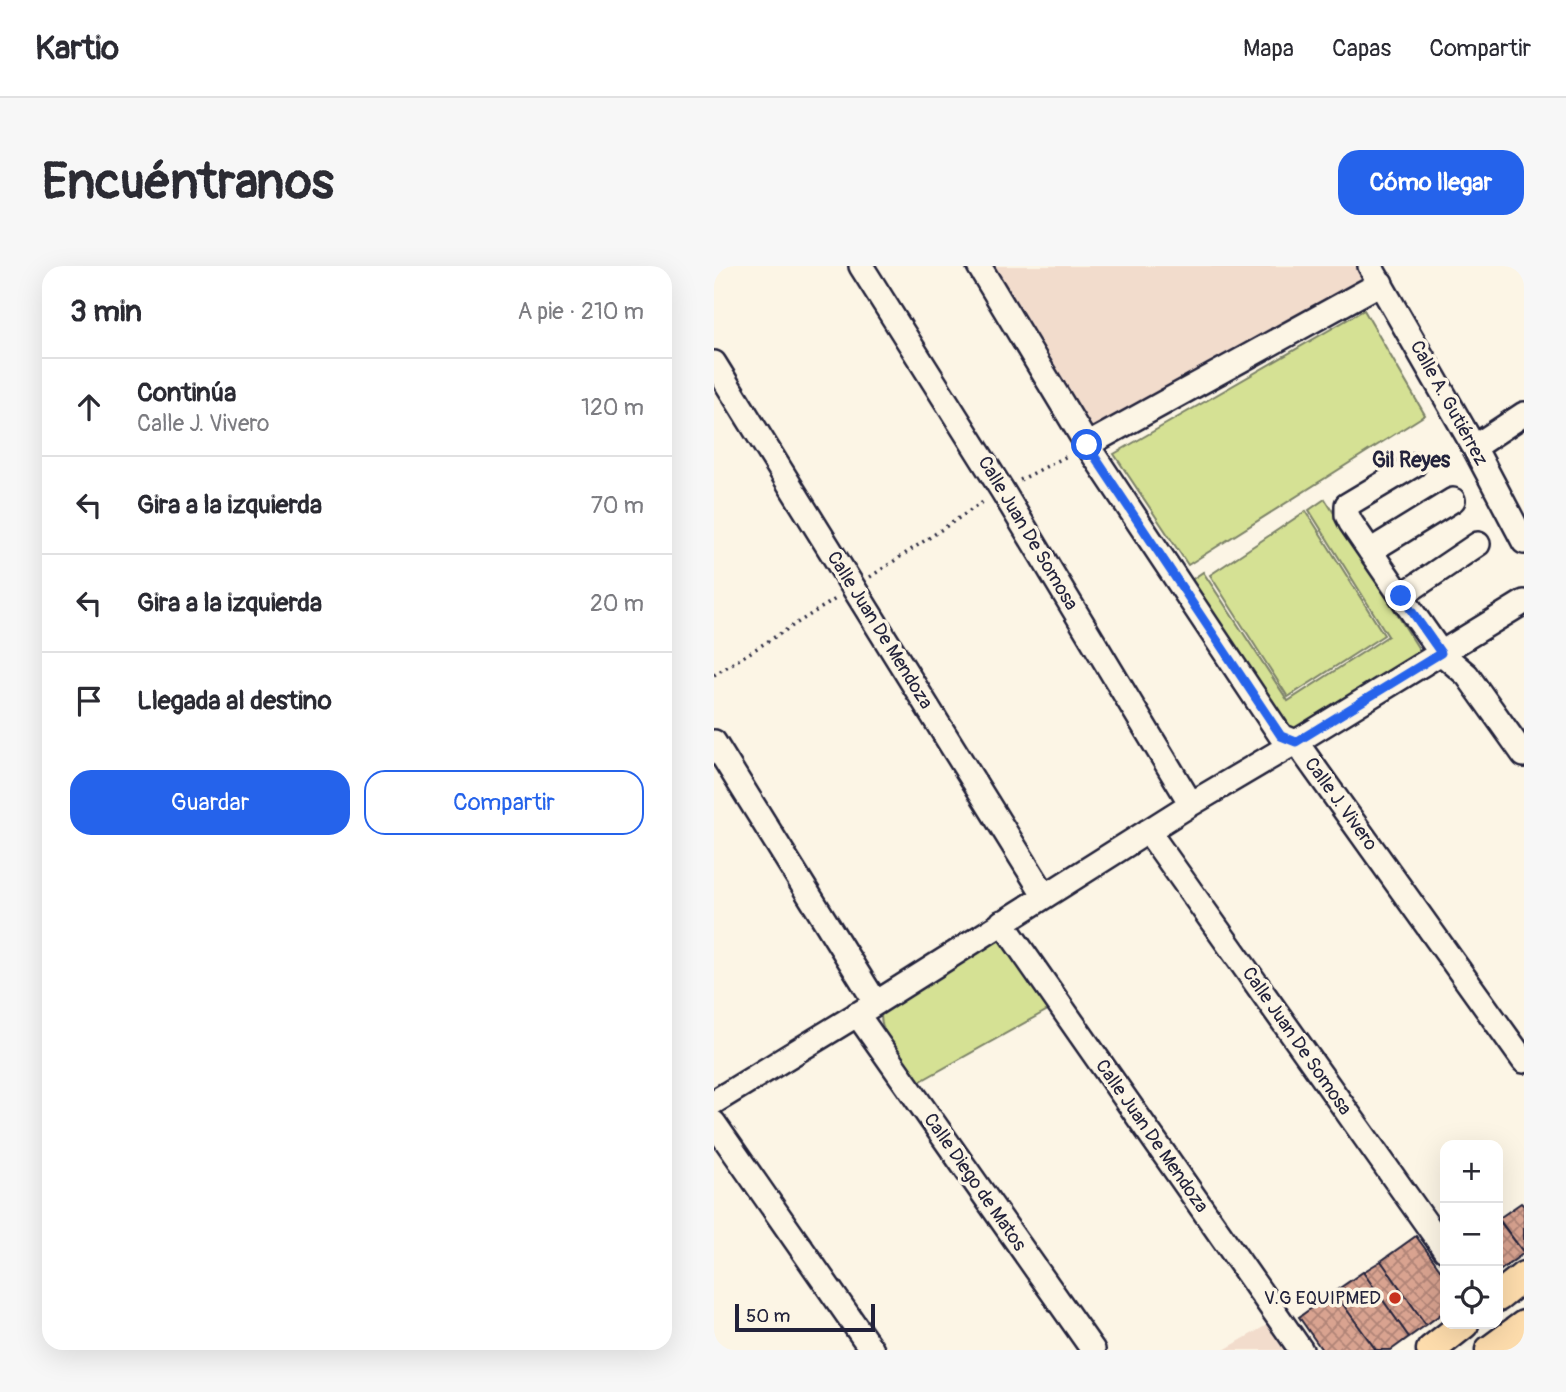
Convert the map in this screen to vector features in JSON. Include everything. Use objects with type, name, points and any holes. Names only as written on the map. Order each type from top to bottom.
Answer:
[{"type":"main road","points":[[1503,1293],[1524,1276]]},
{"type":"main road","points":[[1490,1350],[1524,1325]]},
{"type":"main road","points":[[1431,1350],[1458,1329]]},
{"type":"street","name":"Calle Juan De Somosa","points":[[861,266],[1002,490],[1191,804]]},
{"type":"street","name":"Calle J. Vivero","points":[[979,266],[1087,445],[1281,736],[1296,742],[1524,1061]]},
{"type":"street","points":[[1087,445],[1376,274]]},
{"type":"street","name":"Calle A. Gutiérrez","points":[[1376,274],[1474,447],[1524,542]]},
{"type":"street","name":"Calle Juan De Mendoza","points":[[714,363],[1045,896]]},
{"type":"street","points":[[1474,447],[1524,414]]},
{"type":"street","points":[[1414,465],[1347,505],[1347,515],[1441,653],[1467,675],[1524,755]]},
{"type":"street","points":[[1370,551],[1453,500]]},
{"type":"street","points":[[1401,596],[1478,544]]},
{"type":"street","points":[[714,1102],[867,1009],[1191,804],[1524,602]]},
{"type":"street","name":"Calle Diego de Matos","points":[[714,742],[867,1009],[1093,1350]]},
{"type":"street","name":"Calle Juan De Somosa","points":[[1148,831],[1440,1243]]},
{"type":"street","name":"Calle Juan De Mendoza","points":[[1002,922],[1301,1350]]},
{"type":"street","points":[[714,1123],[872,1350]]},
{"type":"path","points":[[714,675],[854,588],[1002,490],[1087,445]]},
{"type":"shaded area","points":[[991,266],[1359,266],[1362,271],[1358,288],[1104,431],[1088,429]]},
{"type":"shaded area","points":[[1272,1322],[1291,1350],[1224,1350]]},
{"type":"green space","points":[[1364,310],[1425,415],[1188,565],[1114,454]]},
{"type":"green space","points":[[1325,499],[1422,654],[1295,731],[1280,722],[1187,583],[1203,572],[1288,701],[1388,636],[1309,510]]},
{"type":"green space","points":[[1306,511],[1384,635],[1288,697],[1210,575]]},
{"type":"green space","points":[[1002,940],[1053,1007],[919,1082],[915,1081],[888,1040],[881,1014],[992,943]]},
{"type":"building","points":[[1521,1203],[1524,1206],[1524,1253],[1503,1226],[1503,1216]]},
{"type":"building","points":[[1503,1225],[1524,1253],[1503,1268]]},
{"type":"building","points":[[1416,1236],[1440,1269],[1440,1315],[1426,1325],[1381,1261]]},
{"type":"building","name":"V.G EQUIPMED","points":[[1381,1261],[1426,1325],[1409,1337],[1363,1272]]},
{"type":"building","points":[[1363,1272],[1409,1337],[1391,1350],[1376,1350],[1334,1292]]},
{"type":"building","points":[[1334,1292],[1376,1350],[1322,1350],[1299,1317]]},
{"type":"place","name":"V.G EQUIPMED","points":[[1395,1298]]},
{"type":"district","name":"Gil Reyes","points":[[1411,460]]},
{"type":"route","points":[[1087,445],[1281,736],[1296,742],[1441,653],[1401,596]]}]
